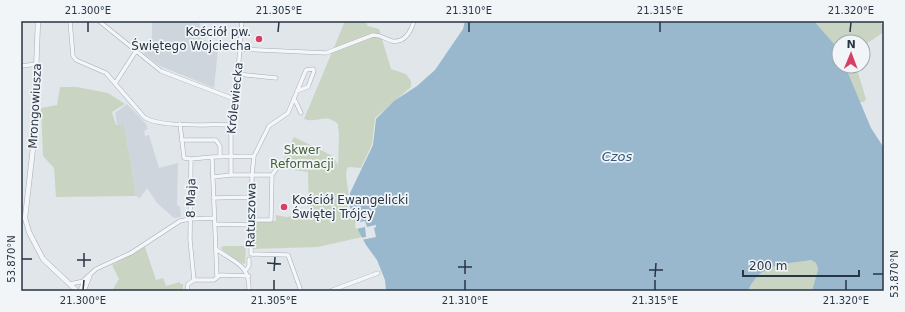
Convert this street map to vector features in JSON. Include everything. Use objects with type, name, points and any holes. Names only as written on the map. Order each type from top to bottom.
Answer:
[{"type":"street","name":"Mrongowiusza","points":[[38,21],[34,148],[25,218],[29,232],[43,259],[78,291]]},
{"type":"street","points":[[70,21],[73,56],[80,63],[106,73],[116,82],[144,117],[149,120],[180,124],[231,125]]},
{"type":"street","points":[[99,21],[166,74],[234,99]]},
{"type":"street","name":"Królewiecka","points":[[231,175],[231,125],[238,74],[242,21]]},
{"type":"street","points":[[240,49],[326,53],[373,35],[380,35],[392,41],[399,40],[408,35],[414,21]]},
{"type":"street","points":[[881,21],[884,24]]},
{"type":"street","points":[[116,82],[136,51]]},
{"type":"street","points":[[21,66],[37,64]]},
{"type":"street","points":[[180,124],[184,158],[254,156],[269,126],[288,113],[294,98],[297,91],[306,70],[314,69],[308,87],[297,91]]},
{"type":"street","points":[[238,74],[276,78]]},
{"type":"street","points":[[294,98],[301,113]]},
{"type":"street","points":[[181,140],[216,140],[220,146],[220,156]]},
{"type":"street","name":"Ratuszowa","points":[[254,156],[252,175],[251,254],[288,255],[301,291]]},
{"type":"street","points":[[212,157],[217,278]]},
{"type":"street","name":"8 Maja","points":[[191,159],[190,219],[194,280]]},
{"type":"street","points":[[252,220],[271,220],[272,175],[278,165]]},
{"type":"street","points":[[213,177],[231,175],[272,175]]},
{"type":"street","points":[[213,198],[252,197]]},
{"type":"street","points":[[78,291],[84,281],[96,268],[131,253],[180,221],[214,218]]},
{"type":"street","points":[[215,224],[251,225]]},
{"type":"street","points":[[216,249],[246,270],[249,276],[249,291]]},
{"type":"street","name":"Ratuszowa","points":[[246,270],[249,266],[249,259]]},
{"type":"street","points":[[330,291],[378,273]]},
{"type":"street","points":[[84,291],[90,274]]},
{"type":"street","points":[[187,291],[188,284],[194,280],[214,280],[220,275],[249,276]]},
{"type":"street","points":[[70,284],[84,281]]},
{"type":"shaded area","points":[[152,21],[199,21],[202,39],[217,45],[218,49],[214,88],[160,66],[144,54],[152,36]]},
{"type":"shaded area","points":[[127,104],[146,124],[148,129],[144,131],[145,136],[149,135],[159,168],[178,163],[177,205],[180,207],[181,217],[174,218],[157,203],[147,188],[140,198],[136,196],[124,124],[117,125],[115,113]]},
{"type":"green space","name":"Skwer Reformacji","points":[[345,21],[365,21],[368,26],[379,29],[391,69],[406,74],[411,81],[411,87],[375,118],[372,144],[361,168],[348,167],[346,176],[349,200],[346,212],[351,210],[362,237],[318,247],[254,249],[255,221],[276,221],[276,215],[286,217],[309,214],[308,172],[280,168],[294,137],[333,156],[338,165],[338,124],[325,118],[313,120],[304,119]]},
{"type":"green space","points":[[814,21],[877,21],[884,27],[884,32],[871,41],[871,34],[831,34],[831,40]]},
{"type":"green space","points":[[848,74],[858,74],[866,99],[864,102],[858,102]]},
{"type":"green space","points":[[60,87],[77,87],[108,93],[125,104],[112,112],[116,125],[124,124],[136,196],[56,197],[54,168],[43,156],[41,108],[57,105]]},
{"type":"green space","points":[[246,246],[245,264],[222,250],[221,247]]},
{"type":"green space","points":[[145,247],[156,280],[163,278],[166,286],[180,282],[180,284],[183,284],[183,291],[112,291],[119,279],[112,265]]},
{"type":"green space","points":[[811,260],[816,263],[818,269],[812,291],[748,291],[759,275],[774,266]]},
{"type":"water","name":"Czos","points":[[465,21],[814,21],[831,40],[831,74],[848,74],[871,128],[884,148],[884,291],[812,291],[818,269],[816,263],[811,260],[774,266],[759,275],[748,291],[386,291],[385,280],[377,260],[366,245],[357,228],[349,204],[350,193],[373,145],[376,119],[394,101],[417,86],[435,70],[463,29]]},
{"type":"pier","points":[[365,221],[367,227],[376,225],[374,228],[376,237],[361,240],[360,238],[366,237],[365,227],[356,229],[355,223]]},
{"type":"place","name":"Kościół pw. Świętego Wojciecha","points":[[259,39]]},
{"type":"place","name":"Kościół Ewangelicki Świętej Trójcy","points":[[284,207]]}]
